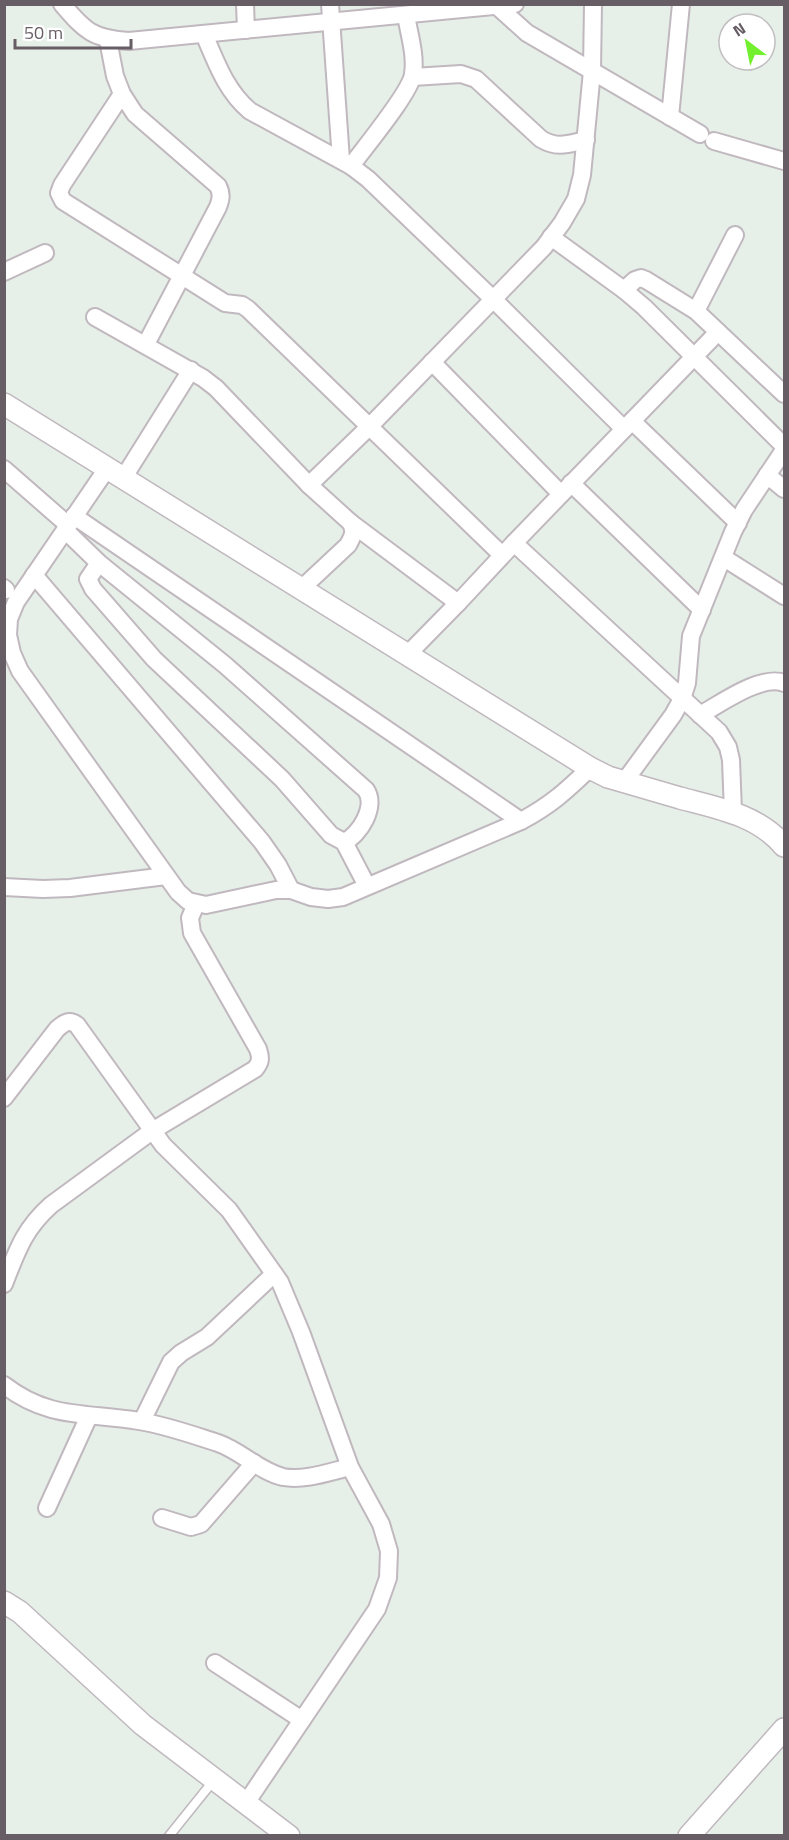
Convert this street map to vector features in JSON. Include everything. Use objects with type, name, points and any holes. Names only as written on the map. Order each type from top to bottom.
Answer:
[{"type":"street","points":[[62,4],[91,33],[108,40],[129,41],[246,30],[331,13],[406,15],[515,4]]},
{"type":"street","points":[[245,4],[246,30]]},
{"type":"street","points":[[309,485],[494,299],[562,223],[576,198],[582,175],[592,70],[593,4]]},
{"type":"street","points":[[670,117],[681,4]]},
{"type":"street","points":[[487,6],[527,33],[707,138],[784,161]]},
{"type":"street","points":[[331,13],[346,163]]},
{"type":"street","points":[[346,163],[406,91],[413,77],[414,63],[406,15]]},
{"type":"street","points":[[204,34],[226,83],[238,101],[250,111],[346,163],[368,179],[628,425],[738,523]]},
{"type":"street","points":[[108,40],[115,76],[122,94],[135,114],[218,186],[221,199],[146,344]]},
{"type":"street","points":[[413,77],[461,74],[476,79],[541,139],[551,145],[562,146],[586,140]]},
{"type":"street","points":[[122,94],[62,185],[59,193],[63,201],[225,303],[242,305],[248,309],[369,427],[719,732],[728,747],[731,760],[733,812]]},
{"type":"street","points":[[696,311],[735,235]]},
{"type":"street","points":[[551,237],[644,307],[784,448],[738,523],[702,610],[692,636],[687,683],[682,699],[624,782]]},
{"type":"street","points":[[4,272],[45,253]]},
{"type":"street","points":[[624,290],[635,280],[641,278],[696,311],[784,394]]},
{"type":"street","points":[[95,317],[191,370],[216,388],[309,485],[351,523],[458,603]]},
{"type":"street","points":[[408,654],[718,332]]},
{"type":"street","points":[[432,362],[566,488],[702,610]]},
{"type":"street","points":[[191,370],[116,472],[69,524],[34,575],[9,590],[8,635],[12,653],[20,671],[178,892],[188,901],[206,905],[276,890],[291,890],[311,897],[328,899],[343,897],[544,808],[560,797],[590,768]]},
{"type":"street","points":[[4,404],[590,768],[624,782],[733,812],[755,822],[784,846]]},
{"type":"street","points":[[4,469],[69,524],[521,820]]},
{"type":"street","points":[[767,475],[784,489]]},
{"type":"street","points":[[302,588],[348,545],[354,531],[351,523]]},
{"type":"street","points":[[69,524],[99,563],[225,665],[366,790],[371,799],[370,806],[357,833],[344,842]]},
{"type":"street","points":[[724,558],[784,596]]},
{"type":"street","points":[[99,563],[88,579],[93,589],[159,664],[282,779],[332,834],[344,842],[368,886]]},
{"type":"street","points":[[34,575],[262,842],[279,865],[291,890]]},
{"type":"street","points":[[700,715],[755,686],[767,682],[784,683]]},
{"type":"street","points":[[4,886],[43,889],[70,888],[166,876]]},
{"type":"street","points":[[4,1284],[18,1247],[37,1217],[152,1131],[260,1064],[258,1049],[192,933],[190,918],[196,904]]},
{"type":"street","points":[[4,1098],[57,1029],[68,1022],[77,1026],[152,1131],[172,1156],[218,1197],[274,1274],[290,1304],[350,1467],[381,1524],[389,1551],[388,1578],[377,1609],[246,1803]]},
{"type":"street","points":[[142,1421],[171,1362],[207,1337],[274,1274]]},
{"type":"street","points":[[4,1385],[20,1397],[44,1408],[69,1414],[142,1421],[221,1444],[269,1473],[285,1477],[300,1478],[350,1467]]},
{"type":"street","points":[[47,1509],[89,1416]]},
{"type":"street","points":[[162,1518],[191,1527],[201,1524],[254,1464]]},
{"type":"street","points":[[4,1602],[20,1612],[143,1725],[289,1836]]},
{"type":"street","points":[[215,1664],[302,1720]]},
{"type":"street","points":[[689,1836],[784,1729]]},
{"type":"lane","points":[[169,1836],[214,1779]]}]
